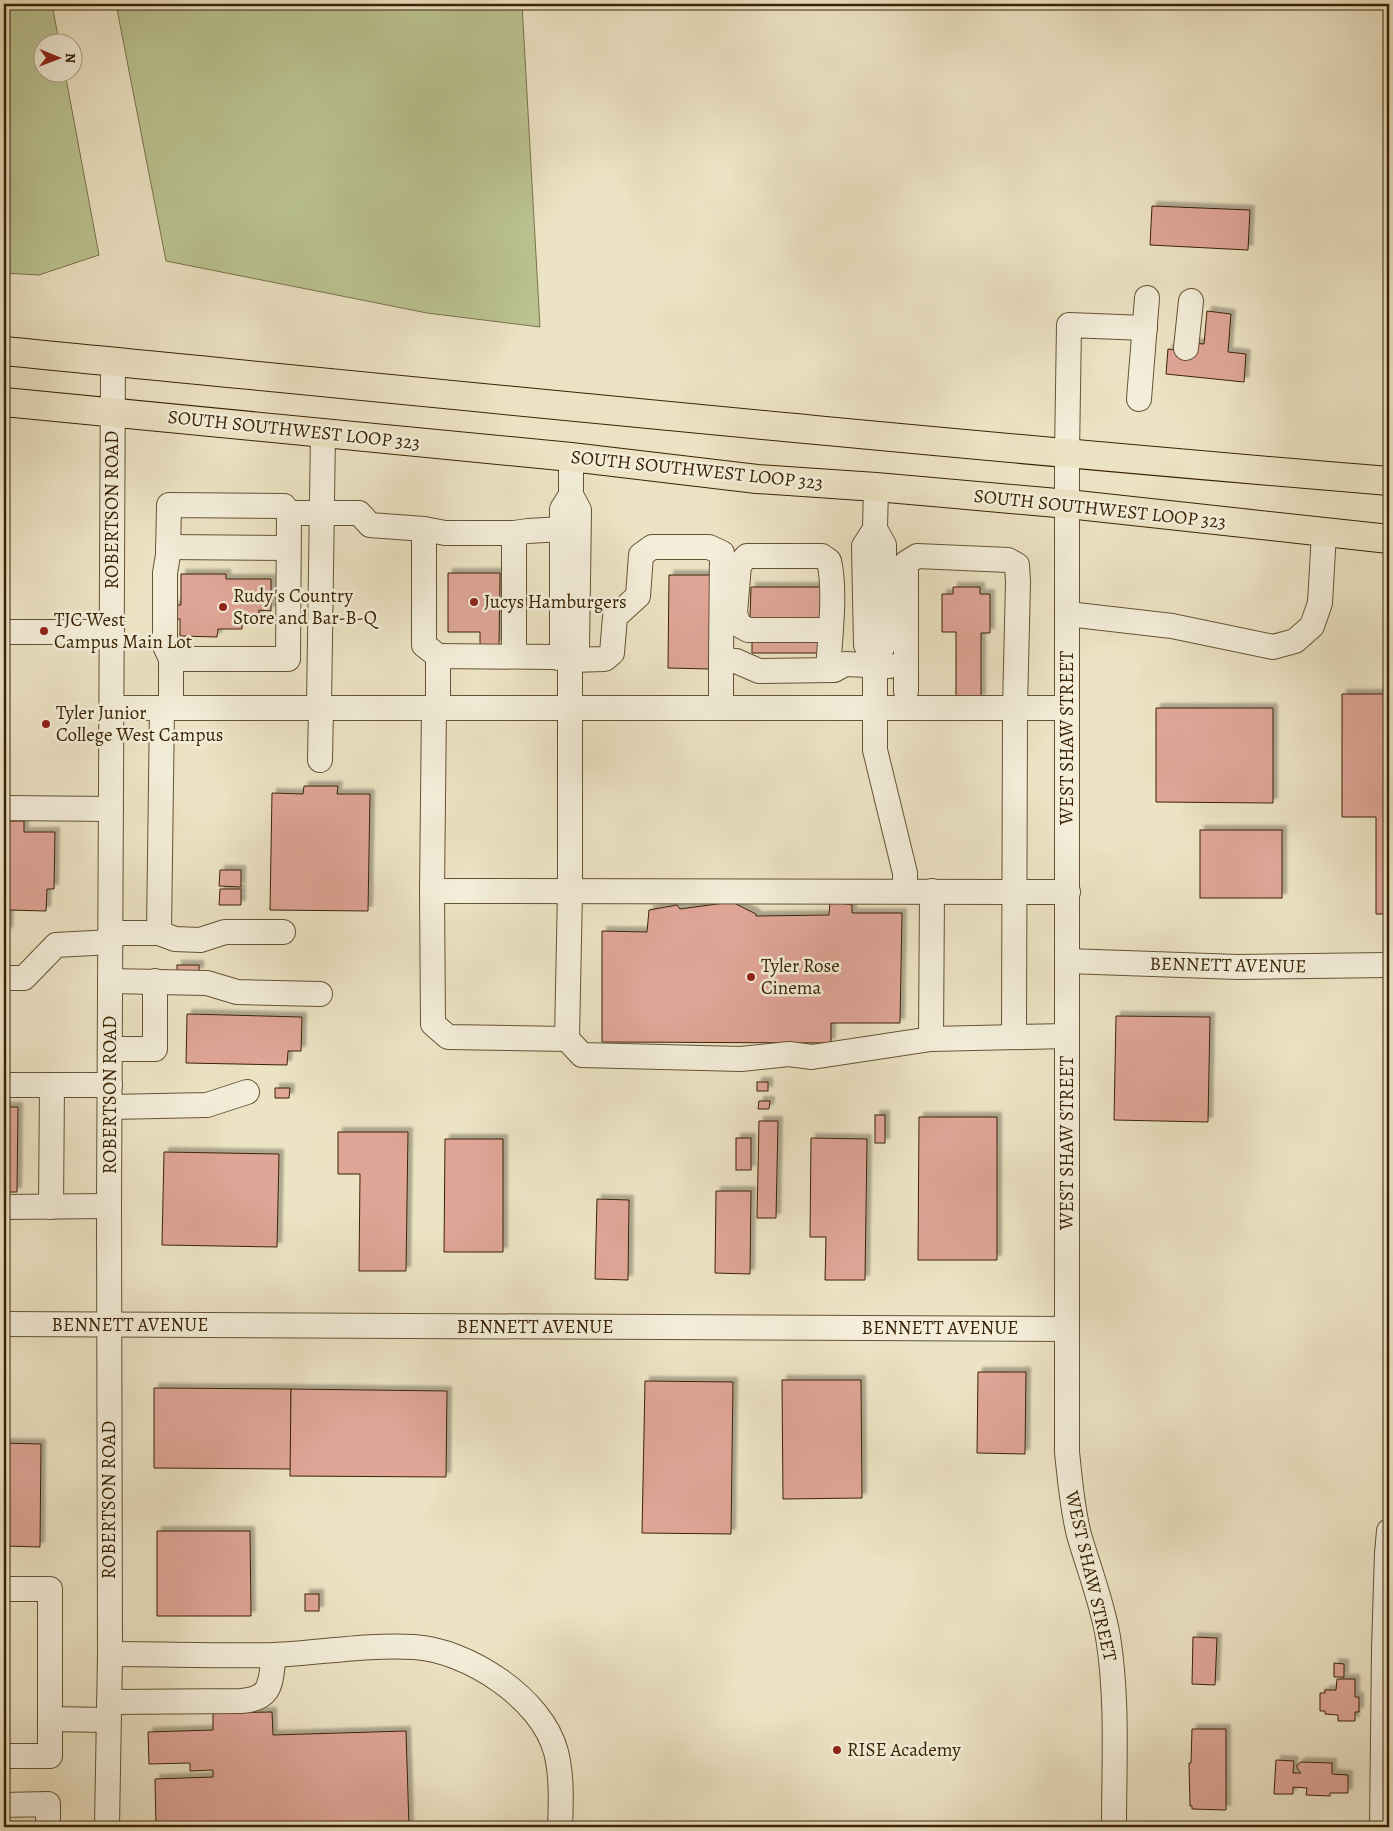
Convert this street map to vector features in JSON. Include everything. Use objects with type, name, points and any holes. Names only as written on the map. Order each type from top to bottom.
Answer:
[{"type":"highway","points":[[4,351],[1067,454],[1389,481]]},
{"type":"highway","name":"SOUTH SOUTHWEST LOOP 323","points":[[4,402],[571,457],[757,479],[876,487],[1068,504],[1389,539]]},
{"type":"street","points":[[1139,399],[1147,298]]},
{"type":"street","points":[[1186,348],[1191,301]]},
{"type":"street","name":"WEST SHAW STREET","points":[[1114,1827],[1113,1680],[1108,1636],[1097,1588],[1078,1530],[1071,1495],[1067,1452],[1067,454],[1070,325],[1145,328]]},
{"type":"street","name":"ROBERTSON ROAD","points":[[106,1827],[110,1654],[109,1206],[113,362]]},
{"type":"street","points":[[320,760],[323,433]]},
{"type":"street","points":[[571,457],[571,495],[579,510],[577,648],[570,660],[570,890],[567,1039],[582,1055],[741,1059],[789,1054],[812,1057],[932,1039],[1067,1036]]},
{"type":"street","points":[[876,487],[875,530],[864,546],[866,645],[875,664],[876,750],[878,765],[905,873],[905,891]]},
{"type":"street","points":[[570,660],[562,651],[562,509],[571,495]]},
{"type":"street","points":[[159,933],[168,653],[165,573],[168,551],[169,505],[284,506],[289,513],[288,659]]},
{"type":"street","points":[[289,513],[359,513],[370,525],[424,529],[445,534],[514,534],[528,531],[562,529]]},
{"type":"street","points":[[424,529],[424,645],[438,656],[554,656],[570,660],[606,659],[612,653],[615,617],[638,596],[641,555],[652,547],[709,547],[722,553],[721,707]]},
{"type":"street","points":[[1068,614],[1172,626],[1273,647],[1295,641],[1312,626],[1320,604],[1324,533]]},
{"type":"street","points":[[514,534],[514,656]]},
{"type":"street","points":[[168,551],[288,548]]},
{"type":"street","points":[[828,670],[830,630],[832,573],[829,561],[822,556],[747,556],[739,565],[735,613],[739,624],[748,630],[830,630]]},
{"type":"street","points":[[906,691],[906,563],[917,556],[1008,560],[1017,565],[1014,1037]]},
{"type":"street","points":[[4,632],[112,632]]},
{"type":"street","points":[[168,653],[320,659]]},
{"type":"street","points":[[438,656],[432,891],[433,1024],[448,1037],[567,1039]]},
{"type":"street","points":[[721,660],[736,661],[759,671],[834,670],[845,664],[907,666]]},
{"type":"street","points":[[797,707],[798,670]]},
{"type":"street","points":[[112,708],[1067,708]]},
{"type":"street","points":[[4,808],[111,809]]},
{"type":"street","points":[[432,891],[1068,892]]},
{"type":"street","points":[[932,891],[932,1039]]},
{"type":"street","points":[[4,978],[24,978],[56,945],[159,933],[175,939],[200,940],[225,932],[283,932]]},
{"type":"street","name":"BENNETT AVENUE","points":[[1067,961],[1238,967],[1389,965]]},
{"type":"street","points":[[110,981],[207,983],[237,992],[320,994]]},
{"type":"street","points":[[110,1049],[155,1049],[155,982]]},
{"type":"street","points":[[4,1085],[52,1085],[110,1096],[207,1104],[247,1092]]},
{"type":"street","points":[[52,1085],[52,1207]]},
{"type":"street","points":[[4,1207],[109,1206]]},
{"type":"street","name":"BENNETT AVENUE","points":[[4,1324],[1066,1329]]},
{"type":"street","points":[[1382,1827],[1384,1650],[1389,1531]]},
{"type":"street","points":[[4,1590],[50,1589],[50,1756],[4,1756]]},
{"type":"street","points":[[110,1654],[274,1655],[357,1648],[415,1647],[442,1651],[480,1668],[509,1688],[533,1710],[548,1730],[556,1751],[560,1771],[560,1827]]},
{"type":"street","points":[[50,1719],[109,1711],[257,1699],[265,1694],[269,1687],[274,1655]]},
{"type":"street","points":[[4,1805],[48,1804],[48,1827]]},
{"type":"green space","points":[[4,4],[52,4],[57,32],[32,32],[32,82],[67,82],[99,255],[39,275],[4,273]]},
{"type":"green space","points":[[116,4],[522,4],[540,327],[427,313],[166,261]]},
{"type":"building","points":[[1152,206],[1250,210],[1248,250],[1150,245]]},
{"type":"building","points":[[1207,311],[1231,314],[1228,352],[1246,354],[1244,382],[1166,374],[1168,349],[1191,352],[1192,343],[1204,344]]},
{"type":"building","name":"Jucys Hamburgers","points":[[448,573],[500,573],[499,646],[480,645],[480,632],[448,632]]},
{"type":"building","name":"Rudy's Country Store and Bar-B-Q","points":[[181,574],[226,574],[226,579],[271,579],[271,611],[259,610],[258,624],[242,624],[242,629],[218,629],[217,637],[180,636],[180,619],[177,619],[177,610],[174,610],[174,605],[181,605]]},
{"type":"building","points":[[669,575],[711,575],[711,669],[668,668]]},
{"type":"building","points":[[751,587],[823,587],[823,618],[792,618],[792,640],[821,640],[821,653],[752,653],[752,639],[769,639],[769,618],[750,618]]},
{"type":"building","points":[[953,587],[980,587],[980,594],[990,594],[990,633],[981,633],[981,699],[956,699],[956,632],[942,632],[942,594],[953,594]]},
{"type":"building","points":[[1342,694],[1389,694],[1389,914],[1376,914],[1376,817],[1342,817]]},
{"type":"building","points":[[1156,708],[1273,708],[1273,803],[1156,802]]},
{"type":"building","points":[[304,786],[338,786],[337,794],[370,794],[368,911],[270,910],[272,793],[303,794]]},
{"type":"building","points":[[4,821],[24,821],[24,832],[55,832],[54,889],[47,889],[46,911],[9,910],[8,932],[4,932]]},
{"type":"building","points":[[1200,830],[1282,830],[1282,898],[1200,898]]},
{"type":"building","points":[[220,870],[241,870],[241,887],[219,886]]},
{"type":"building","points":[[220,889],[241,889],[241,905],[219,905]]},
{"type":"building","name":"Tyler Rose Cinema","points":[[830,901],[852,905],[852,913],[902,913],[900,1023],[831,1023],[831,1043],[602,1042],[602,931],[647,932],[649,910],[677,905],[680,909],[732,902],[756,914],[756,916],[829,915]]},
{"type":"building","points":[[177,965],[199,965],[199,972],[177,972]]},
{"type":"building","points":[[187,1014],[302,1017],[301,1051],[288,1051],[287,1065],[186,1063]]},
{"type":"building","points":[[1116,1016],[1210,1017],[1208,1122],[1114,1120]]},
{"type":"building","points":[[757,1082],[768,1082],[768,1091],[757,1091]]},
{"type":"building","points":[[275,1088],[290,1088],[289,1098],[275,1098]]},
{"type":"building","points":[[759,1101],[770,1101],[769,1109],[758,1109]]},
{"type":"building","points":[[4,1107],[18,1107],[17,1192],[4,1192]]},
{"type":"building","points":[[875,1115],[885,1115],[885,1143],[875,1143]]},
{"type":"building","points":[[919,1117],[997,1117],[997,1260],[918,1260]]},
{"type":"building","points":[[759,1121],[778,1121],[776,1218],[757,1218]]},
{"type":"building","points":[[338,1132],[408,1132],[406,1271],[359,1271],[360,1174],[338,1174]]},
{"type":"building","points":[[736,1138],[751,1138],[751,1170],[736,1170]]},
{"type":"building","points":[[811,1138],[867,1139],[865,1280],[825,1280],[826,1237],[810,1237]]},
{"type":"building","points":[[445,1139],[503,1139],[503,1252],[444,1252]]},
{"type":"building","points":[[164,1152],[279,1154],[277,1247],[162,1245]]},
{"type":"building","points":[[716,1191],[751,1191],[750,1274],[715,1273]]},
{"type":"building","points":[[597,1199],[629,1200],[628,1280],[595,1279]]},
{"type":"building","points":[[978,1372],[1026,1372],[1025,1454],[977,1453]]},
{"type":"building","points":[[782,1380],[861,1380],[862,1498],[783,1499]]},
{"type":"building","points":[[645,1381],[733,1382],[731,1534],[642,1533]]},
{"type":"building","points":[[154,1388],[291,1389],[291,1469],[154,1468]]},
{"type":"building","points":[[291,1389],[447,1391],[446,1477],[290,1476]]},
{"type":"building","points":[[4,1443],[41,1444],[40,1547],[4,1546]]},
{"type":"building","points":[[157,1531],[250,1531],[251,1616],[157,1616]]},
{"type":"building","points":[[305,1594],[319,1594],[319,1611],[305,1611]]},
{"type":"building","points":[[1193,1637],[1217,1638],[1215,1685],[1192,1684]]},
{"type":"building","points":[[1334,1663],[1344,1664],[1344,1677],[1334,1677]]},
{"type":"building","points":[[1337,1679],[1355,1679],[1355,1697],[1359,1697],[1359,1712],[1355,1712],[1355,1721],[1338,1721],[1338,1715],[1325,1714],[1325,1711],[1320,1711],[1320,1693],[1325,1693],[1325,1690],[1336,1690]]},
{"type":"building","points":[[272,1712],[273,1735],[406,1731],[409,1827],[156,1827],[155,1779],[213,1777],[213,1770],[190,1771],[190,1763],[149,1764],[148,1732],[213,1730],[213,1713]]},
{"type":"building","points":[[1192,1729],[1226,1729],[1226,1810],[1192,1809],[1192,1806],[1190,1806],[1189,1763],[1191,1763]]},
{"type":"building","points":[[1276,1760],[1294,1761],[1293,1773],[1301,1773],[1297,1765],[1301,1762],[1332,1763],[1332,1774],[1348,1775],[1348,1793],[1330,1793],[1330,1796],[1306,1795],[1307,1788],[1293,1787],[1293,1794],[1274,1794]]},
{"type":"place","name":"Jucys Hamburgers","points":[[474,602]]},
{"type":"place","name":"Rudy's Country Store and Bar-B-Q","points":[[223,607]]},
{"type":"place","name":"TJC West Campus Main Lot","points":[[44,631]]},
{"type":"place","name":"Tyler Junior College West Campus","points":[[46,724]]},
{"type":"place","name":"Tyler Rose Cinema","points":[[751,977]]},
{"type":"place","name":"RISE Academy","points":[[837,1750]]}]
